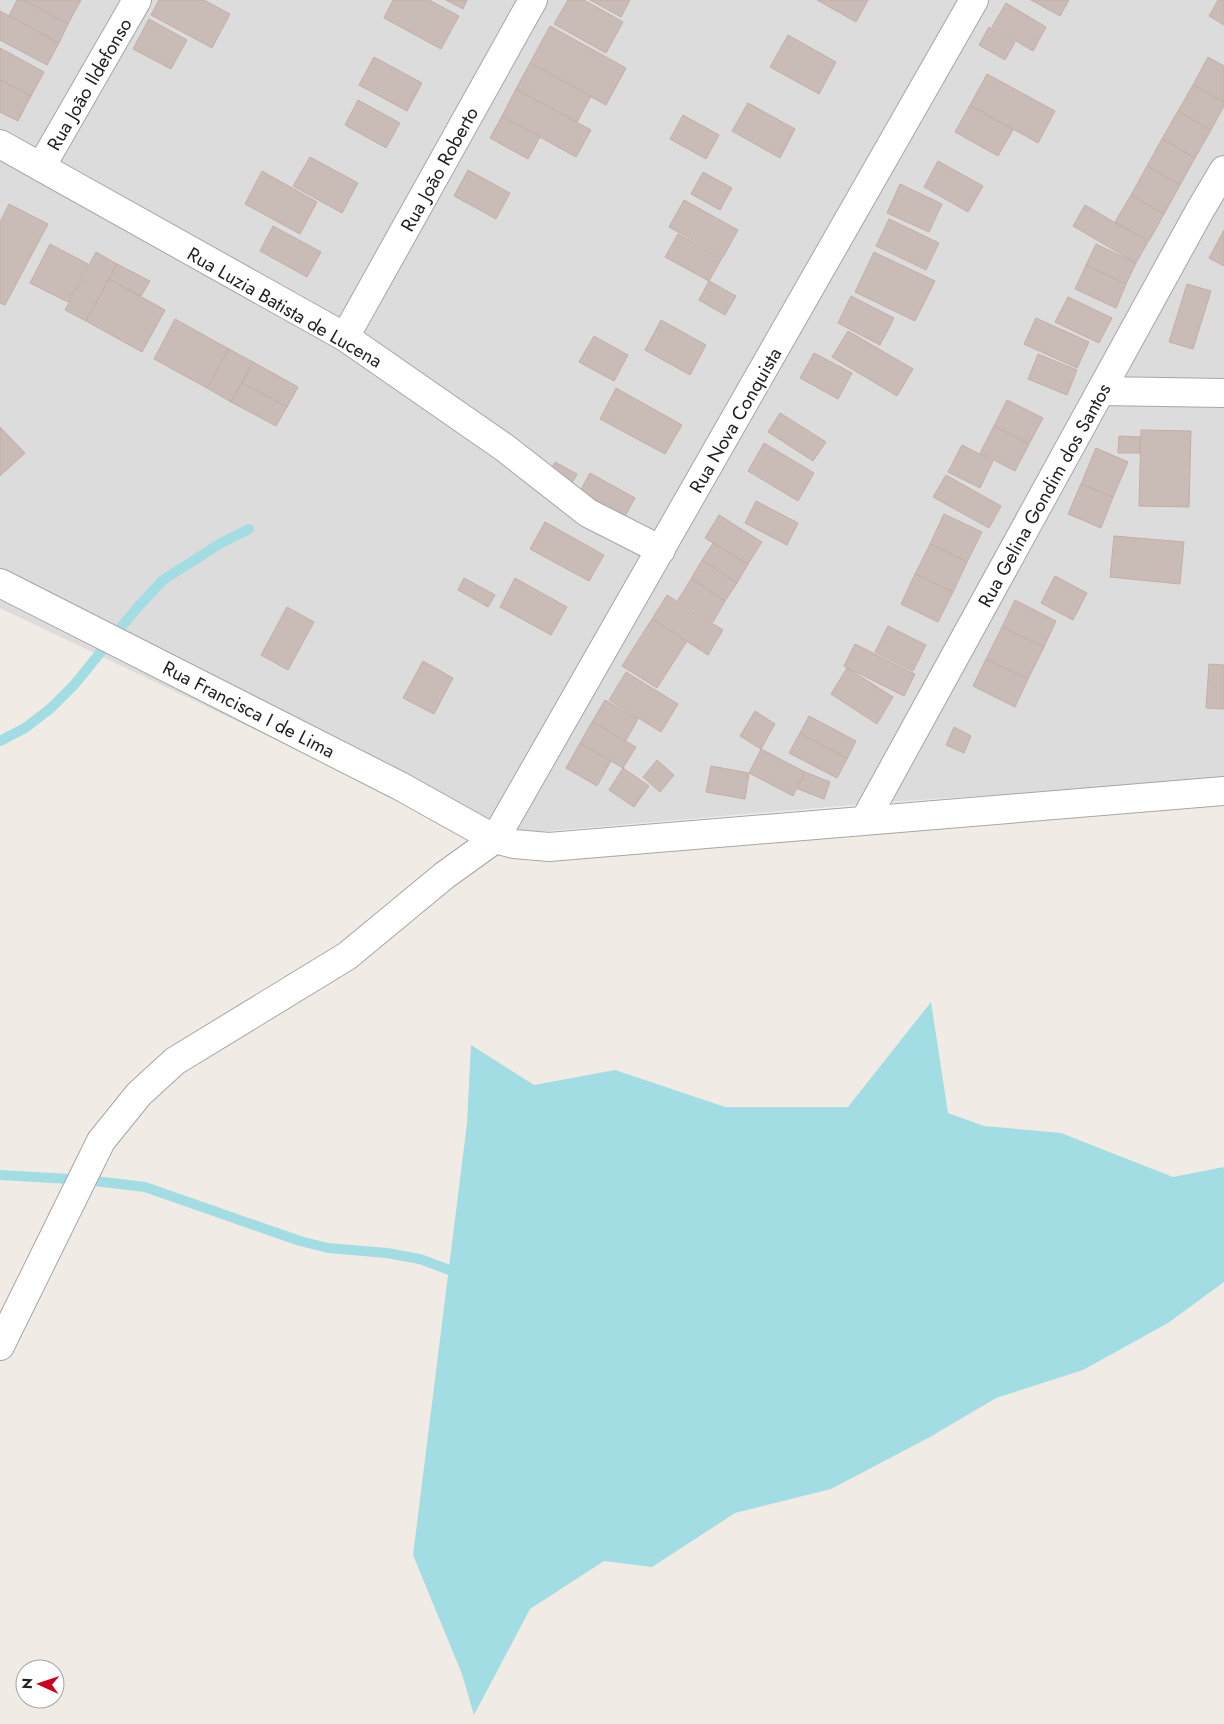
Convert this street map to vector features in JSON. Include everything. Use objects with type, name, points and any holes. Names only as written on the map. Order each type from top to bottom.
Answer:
[{"type":"street","name":"Rua João Ildefonso","points":[[41,167],[137,0]]},
{"type":"street","name":"Rua João Roberto","points":[[346,337],[533,0]]},
{"type":"street","name":"Rua Nova Conquista","points":[[495,839],[974,0]]},
{"type":"street","name":"Rua Luzia Batista de Lucena","points":[[0,144],[346,337],[505,448],[588,512],[661,550]]},
{"type":"street","name":"Rua Gelina Gondim dos Santos","points":[[866,820],[1199,212],[1224,170]]},
{"type":"street","points":[[1101,391],[1224,393]]},
{"type":"street","name":"Rua Francisca I de Lima","points":[[0,583],[392,781],[495,839],[514,844],[549,847],[1224,791]]},
{"type":"street","points":[[0,1346],[101,1141],[139,1094],[175,1061],[347,956],[445,875],[495,839]]},
{"type":"shaded area","points":[[0,0],[1224,0],[1224,779],[876,803],[480,837],[0,608]]},
{"type":"water","points":[[931,1002],[948,1113],[984,1126],[1061,1133],[1173,1177],[1224,1167],[1224,1282],[1168,1323],[1083,1370],[996,1398],[930,1437],[831,1489],[735,1513],[652,1567],[604,1561],[530,1609],[474,1715],[462,1674],[413,1555],[467,1123],[471,1045],[534,1085],[615,1070],[725,1107],[848,1107]]},
{"type":"building","points":[[17,0],[24,0],[68,24],[59,43],[9,16]]},
{"type":"building","points":[[24,0],[81,0],[68,24]]},
{"type":"building","points":[[159,0],[204,0],[230,14],[212,48],[151,15]]},
{"type":"building","points":[[393,0],[429,0],[459,16],[441,49],[384,18]]},
{"type":"building","points":[[446,0],[467,0],[463,9]]},
{"type":"building","points":[[568,0],[584,0],[623,22],[606,53],[554,24]]},
{"type":"building","points":[[590,0],[630,0],[621,17]]},
{"type":"building","points":[[817,0],[868,0],[856,22]]},
{"type":"building","points":[[1031,0],[1069,0],[1060,16]]},
{"type":"building","points":[[1218,0],[1224,0],[1224,25],[1209,16]]},
{"type":"building","points":[[1006,3],[1046,27],[1033,51],[992,27]]},
{"type":"building","points":[[0,11],[59,43],[47,65],[0,40]]},
{"type":"building","points":[[149,19],[187,40],[171,69],[133,49]]},
{"type":"building","points":[[550,26],[626,68],[606,105],[530,63]]},
{"type":"building","points":[[989,27],[1015,42],[1005,60],[979,45]]},
{"type":"building","points":[[788,35],[836,62],[819,94],[770,67]]},
{"type":"building","points":[[0,48],[44,72],[31,96],[0,80]]},
{"type":"building","points":[[374,57],[422,83],[407,111],[359,85]]},
{"type":"building","points":[[1208,57],[1224,66],[1224,102],[1193,85]]},
{"type":"building","points":[[530,63],[591,96],[577,122],[516,89]]},
{"type":"building","points":[[987,74],[1055,111],[1038,143],[970,105]]},
{"type":"building","points":[[0,80],[31,96],[18,121],[0,112]]},
{"type":"building","points":[[1193,85],[1224,102],[1224,106],[1211,130],[1178,111]]},
{"type":"building","points":[[516,89],[591,130],[576,157],[502,116]]},
{"type":"building","points":[[358,100],[400,123],[386,148],[345,125]]},
{"type":"building","points":[[748,103],[795,129],[780,158],[732,131]]},
{"type":"building","points":[[970,105],[1013,130],[998,156],[955,132]]},
{"type":"building","points":[[1178,111],[1211,130],[1195,158],[1162,139]]},
{"type":"building","points":[[683,115],[719,135],[706,159],[670,139]]},
{"type":"building","points":[[502,116],[540,137],[528,159],[490,138]]},
{"type":"building","points":[[1162,139],[1195,158],[1180,185],[1147,166]]},
{"type":"building","points":[[310,157],[358,183],[342,213],[293,186]]},
{"type":"building","points":[[938,161],[983,186],[968,212],[924,187]]},
{"type":"building","points":[[1147,166],[1180,185],[1164,214],[1131,195]]},
{"type":"building","points":[[468,170],[510,193],[496,219],[454,196]]},
{"type":"building","points":[[262,171],[317,202],[300,234],[245,204]]},
{"type":"building","points":[[703,172],[732,188],[720,210],[691,194]]},
{"type":"building","points":[[900,184],[942,204],[929,232],[887,213]]},
{"type":"building","points":[[1131,195],[1164,214],[1149,241],[1115,222]]},
{"type":"building","points":[[684,200],[738,230],[723,257],[669,227]]},
{"type":"building","points":[[9,204],[48,224],[5,305],[0,303],[0,222]]},
{"type":"building","points":[[1085,205],[1148,242],[1136,263],[1073,226]]},
{"type":"building","points":[[889,219],[939,243],[926,270],[876,246]]},
{"type":"building","points":[[273,226],[321,252],[307,277],[260,251]]},
{"type":"building","points":[[1224,230],[1224,266],[1209,258]]},
{"type":"building","points":[[678,234],[722,258],[709,281],[665,257]]},
{"type":"building","points":[[50,244],[88,264],[68,302],[30,283]]},
{"type":"building","points":[[1096,244],[1136,263],[1126,284],[1086,265]]},
{"type":"building","points":[[96,252],[117,264],[86,321],[65,310]]},
{"type":"building","points":[[874,252],[935,281],[915,321],[855,292]]},
{"type":"building","points":[[117,264],[150,281],[141,296],[109,279]]},
{"type":"building","points":[[1086,265],[1126,284],[1116,308],[1075,289]]},
{"type":"building","points":[[109,279],[165,310],[142,352],[86,321]]},
{"type":"building","points":[[709,281],[736,296],[725,315],[699,300]]},
{"type":"building","points":[[1187,284],[1211,291],[1193,349],[1169,342]]},
{"type":"building","points":[[851,296],[894,318],[880,345],[838,323]]},
{"type":"building","points":[[1068,297],[1112,318],[1099,343],[1055,322]]},
{"type":"building","points":[[1036,318],[1089,342],[1077,368],[1024,344]]},
{"type":"building","points":[[175,319],[229,349],[207,388],[154,359]]},
{"type":"building","points":[[661,320],[706,345],[690,375],[645,350]]},
{"type":"building","points":[[848,331],[913,369],[897,396],[832,357]]},
{"type":"building","points":[[594,336],[628,355],[614,381],[579,362]]},
{"type":"building","points":[[229,349],[253,362],[231,402],[207,388]]},
{"type":"building","points":[[814,353],[852,373],[838,399],[800,378]]},
{"type":"building","points":[[1038,354],[1077,370],[1067,395],[1028,379]]},
{"type":"building","points":[[253,362],[298,387],[287,407],[242,383]]},
{"type":"building","points":[[242,383],[287,407],[276,426],[231,402]]},
{"type":"building","points":[[616,388],[682,425],[665,454],[600,419]]},
{"type":"building","points":[[1007,400],[1043,418],[1029,444],[994,426]]},
{"type":"building","points":[[780,413],[826,442],[813,461],[768,432]]},
{"type":"building","points":[[994,426],[1029,444],[1015,471],[980,453]]},
{"type":"building","points":[[0,427],[25,453],[0,476]]},
{"type":"building","points":[[1141,430],[1191,431],[1189,507],[1139,506]]},
{"type":"building","points":[[1119,436],[1140,437],[1140,453],[1118,453]]},
{"type":"building","points":[[764,443],[814,473],[798,501],[748,471]]},
{"type":"building","points":[[962,445],[993,461],[980,488],[948,472]]},
{"type":"building","points":[[1096,448],[1128,462],[1113,497],[1081,484]]},
{"type":"building","points":[[555,462],[577,474],[571,485],[549,473]]},
{"type":"building","points":[[590,473],[635,498],[623,520],[578,495]]},
{"type":"building","points":[[946,475],[1001,506],[989,528],[933,497]]},
{"type":"building","points":[[1081,484],[1113,497],[1101,528],[1068,514]]},
{"type":"building","points":[[756,501],[798,523],[787,545],[745,523]]},
{"type":"building","points":[[944,514],[982,532],[967,562],[930,544]]},
{"type":"building","points":[[719,515],[762,542],[748,564],[705,538]]},
{"type":"building","points":[[545,522],[604,555],[589,581],[530,549]]},
{"type":"building","points":[[1114,536],[1184,542],[1180,584],[1110,577]]},
{"type":"building","points":[[713,543],[748,564],[737,583],[702,560]]},
{"type":"building","points":[[930,544],[967,562],[953,592],[915,574]]},
{"type":"building","points":[[702,560],[737,583],[725,601],[691,579]]},
{"type":"building","points":[[915,574],[953,592],[938,622],[901,604]]},
{"type":"building","points":[[1055,576],[1087,593],[1073,620],[1041,603]]},
{"type":"building","points":[[464,578],[495,595],[488,607],[458,590]]},
{"type":"building","points":[[515,578],[567,607],[551,635],[500,607]]},
{"type":"building","points":[[691,579],[725,601],[713,622],[678,600]]},
{"type":"building","points":[[667,595],[723,630],[708,655],[652,619]]},
{"type":"building","points":[[1015,600],[1056,621],[1044,647],[1002,627]]},
{"type":"building","points":[[287,607],[314,622],[288,670],[261,655]]},
{"type":"building","points":[[652,619],[687,641],[657,688],[622,666]]},
{"type":"building","points":[[888,626],[926,645],[913,671],[875,652]]},
{"type":"building","points":[[1002,627],[1044,647],[1028,679],[986,659]]},
{"type":"building","points":[[855,644],[915,674],[904,696],[844,666]]},
{"type":"building","points":[[986,659],[1028,679],[1015,707],[973,686]]},
{"type":"building","points":[[423,661],[453,678],[434,714],[403,698]]},
{"type":"building","points":[[1209,664],[1224,665],[1224,709],[1206,708]]},
{"type":"building","points":[[847,668],[893,697],[877,724],[831,694]]},
{"type":"building","points":[[626,672],[678,704],[661,732],[609,700]]},
{"type":"building","points":[[605,700],[638,719],[625,742],[592,722]]},
{"type":"building","points":[[755,711],[775,724],[761,749],[740,736]]},
{"type":"building","points":[[809,716],[856,741],[847,759],[800,733]]},
{"type":"building","points":[[592,722],[636,747],[623,768],[580,743]]},
{"type":"building","points":[[954,727],[971,736],[964,753],[946,745]]},
{"type":"building","points":[[800,733],[847,759],[837,778],[789,753]]},
{"type":"building","points":[[580,743],[611,761],[597,786],[566,768]]},
{"type":"building","points":[[761,749],[805,772],[793,796],[749,773]]},
{"type":"building","points":[[657,760],[674,775],[660,792],[643,777]]},
{"type":"building","points":[[711,766],[749,773],[745,799],[706,792]]},
{"type":"building","points":[[623,768],[649,786],[634,807],[609,790]]},
{"type":"building","points":[[805,772],[830,782],[824,799],[798,789]]},
{"type":"waterway","points":[[0,741],[25,728],[51,708],[74,685],[136,609],[163,580],[221,543],[249,529]]},
{"type":"waterway","points":[[0,1175],[86,1180],[145,1187],[300,1241],[328,1248],[387,1253],[420,1259],[460,1274]]}]
